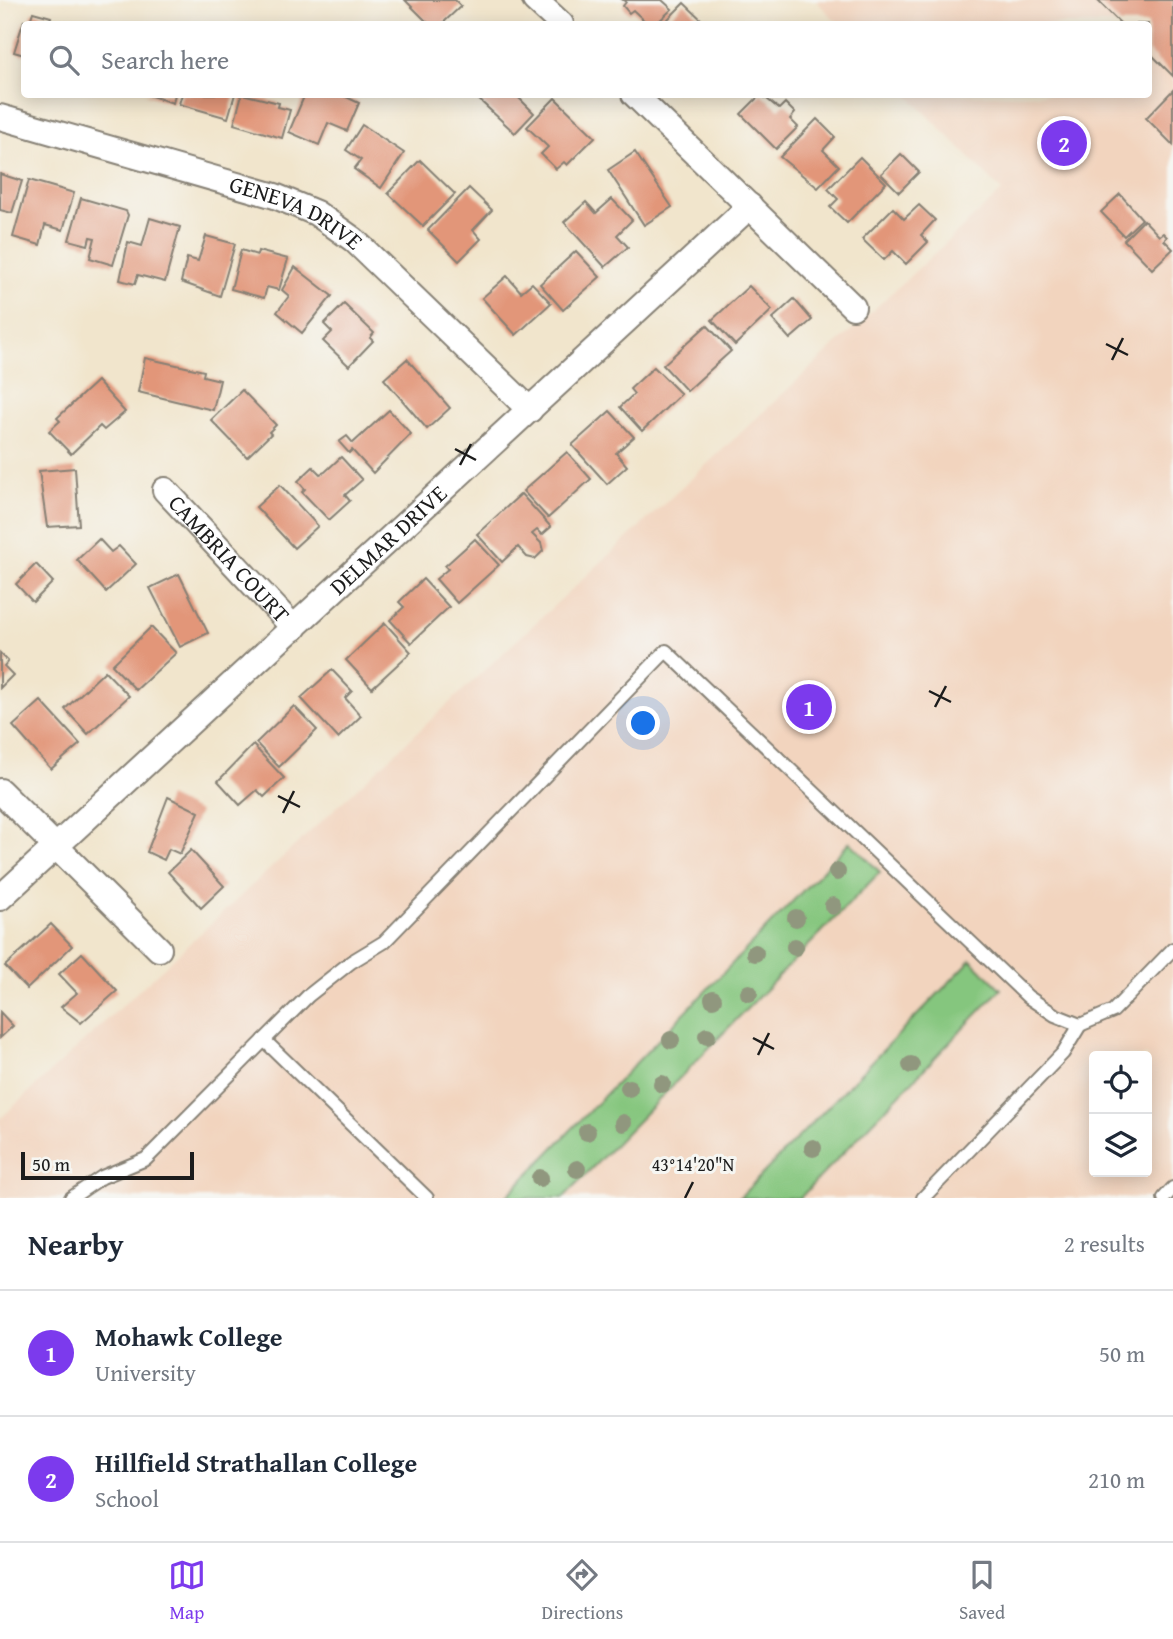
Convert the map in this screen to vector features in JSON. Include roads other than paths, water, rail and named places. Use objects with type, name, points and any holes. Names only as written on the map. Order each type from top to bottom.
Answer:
[{"type":"street","points":[[535,0],[558,21]]},
{"type":"street","points":[[638,98],[853,307]]},
{"type":"street","name":"GENEVA DRIVE","points":[[0,117],[275,196],[316,213],[361,246],[530,410]]},
{"type":"street","name":"DELMAR DRIVE","points":[[0,898],[750,206]]},
{"type":"street","name":"CAMBRIA COURT","points":[[165,490],[294,628]]},
{"type":"street","points":[[0,791],[159,949]]},
{"type":"lane","points":[[71,1198],[102,1177],[146,1159],[329,978],[384,942],[666,651],[1028,998],[1055,1015],[1080,1025]]},
{"type":"lane","points":[[923,1198],[1063,1053],[1080,1025],[1113,1011],[1173,949]]},
{"type":"lane","points":[[264,1041],[427,1198]]},
{"type":"lane","points":[[1164,1198],[1173,1188]]},
{"type":"place","name":"Hillfield Strathallan College","points":[[1064,143]]},
{"type":"place","name":"Mohawk College","points":[[809,707]]}]
